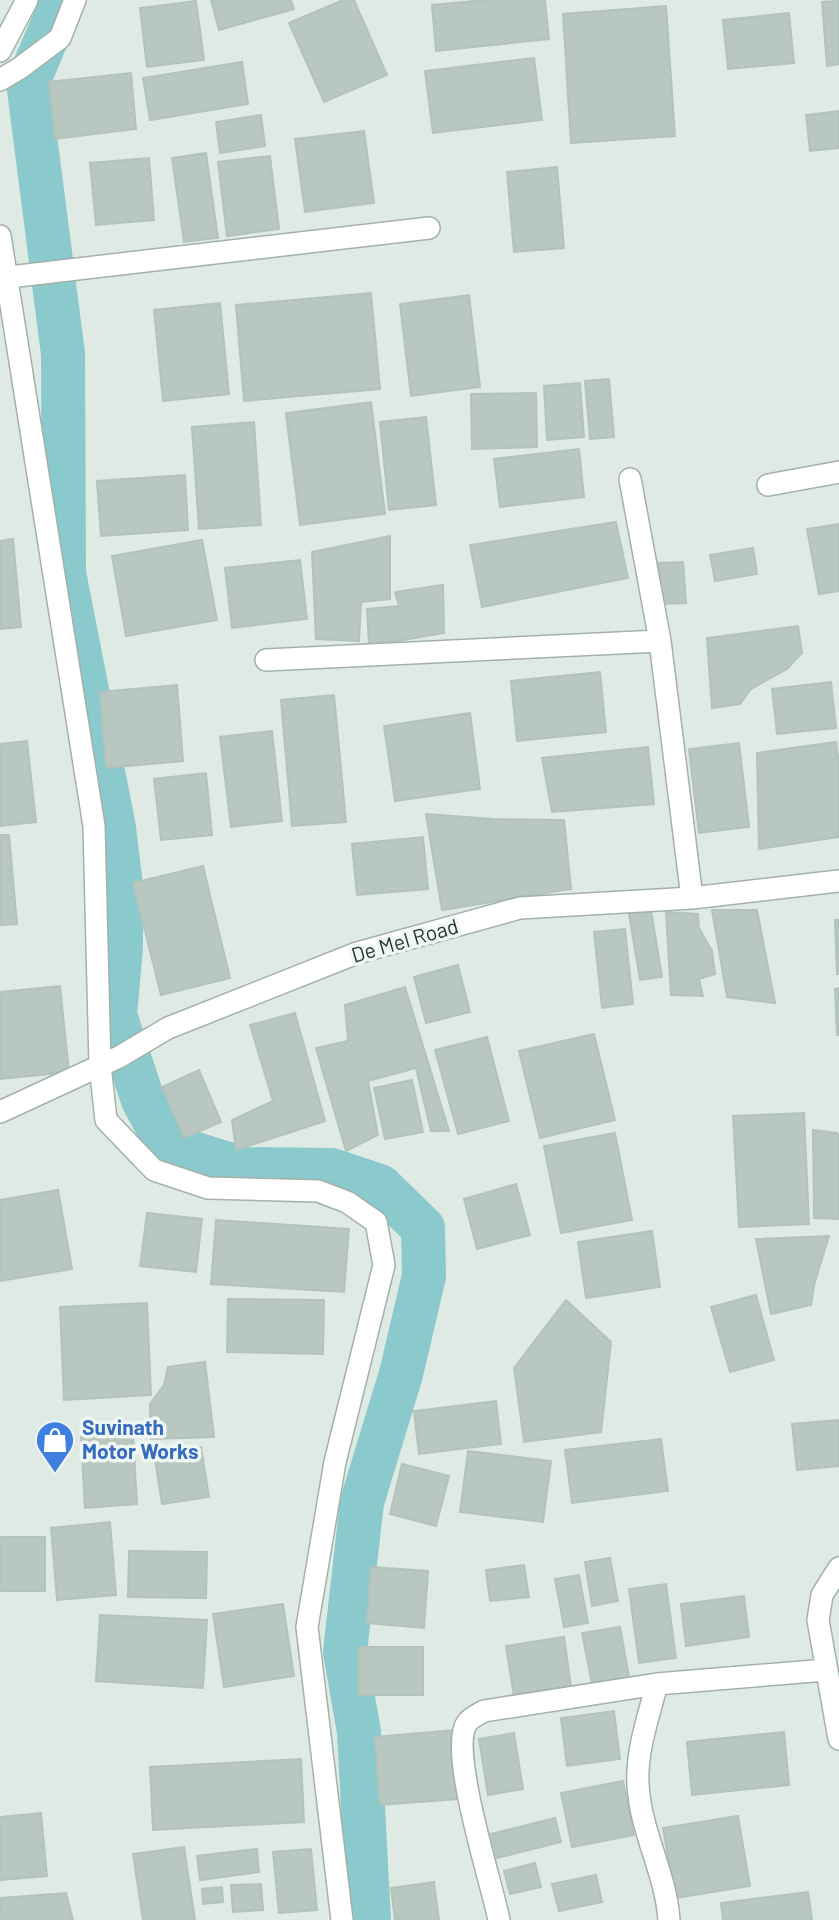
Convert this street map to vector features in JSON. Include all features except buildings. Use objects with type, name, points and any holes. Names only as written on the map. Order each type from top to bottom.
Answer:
[{"type":"street","points":[[0,51],[27,0]]},
{"type":"street","points":[[0,80],[60,38],[75,0]]},
{"type":"street","points":[[3,277],[429,228]]},
{"type":"street","points":[[0,236],[3,277],[94,826],[109,1061],[106,1120],[154,1170],[208,1188],[317,1191],[347,1202],[376,1222],[384,1265],[335,1462],[307,1627],[342,1920]]},
{"type":"street","points":[[768,485],[839,472]]},
{"type":"street","points":[[630,479],[660,641],[692,898]]},
{"type":"street","points":[[266,660],[660,641]]},
{"type":"street","name":"De Mel Road","points":[[0,1112],[109,1061],[168,1028],[357,953],[520,908],[692,898],[839,881]]},
{"type":"street","points":[[839,1568],[822,1595],[818,1620],[839,1739]]},
{"type":"street","points":[[499,1920],[465,1783],[461,1737],[467,1722],[484,1711],[657,1684],[826,1670]]},
{"type":"street","points":[[657,1684],[642,1740],[637,1782],[642,1815],[657,1859],[669,1920]]},
{"type":"waterway","points":[[63,0],[28,82],[63,354],[64,573],[114,828],[121,886],[121,947],[115,1015],[143,1100],[167,1145],[244,1169],[332,1170],[380,1186],[423,1228],[424,1276],[401,1374],[362,1502],[345,1652],[359,1732],[369,1920]]},
{"type":"place","name":"Suvinath Motor Works","points":[[55,1474]]}]
